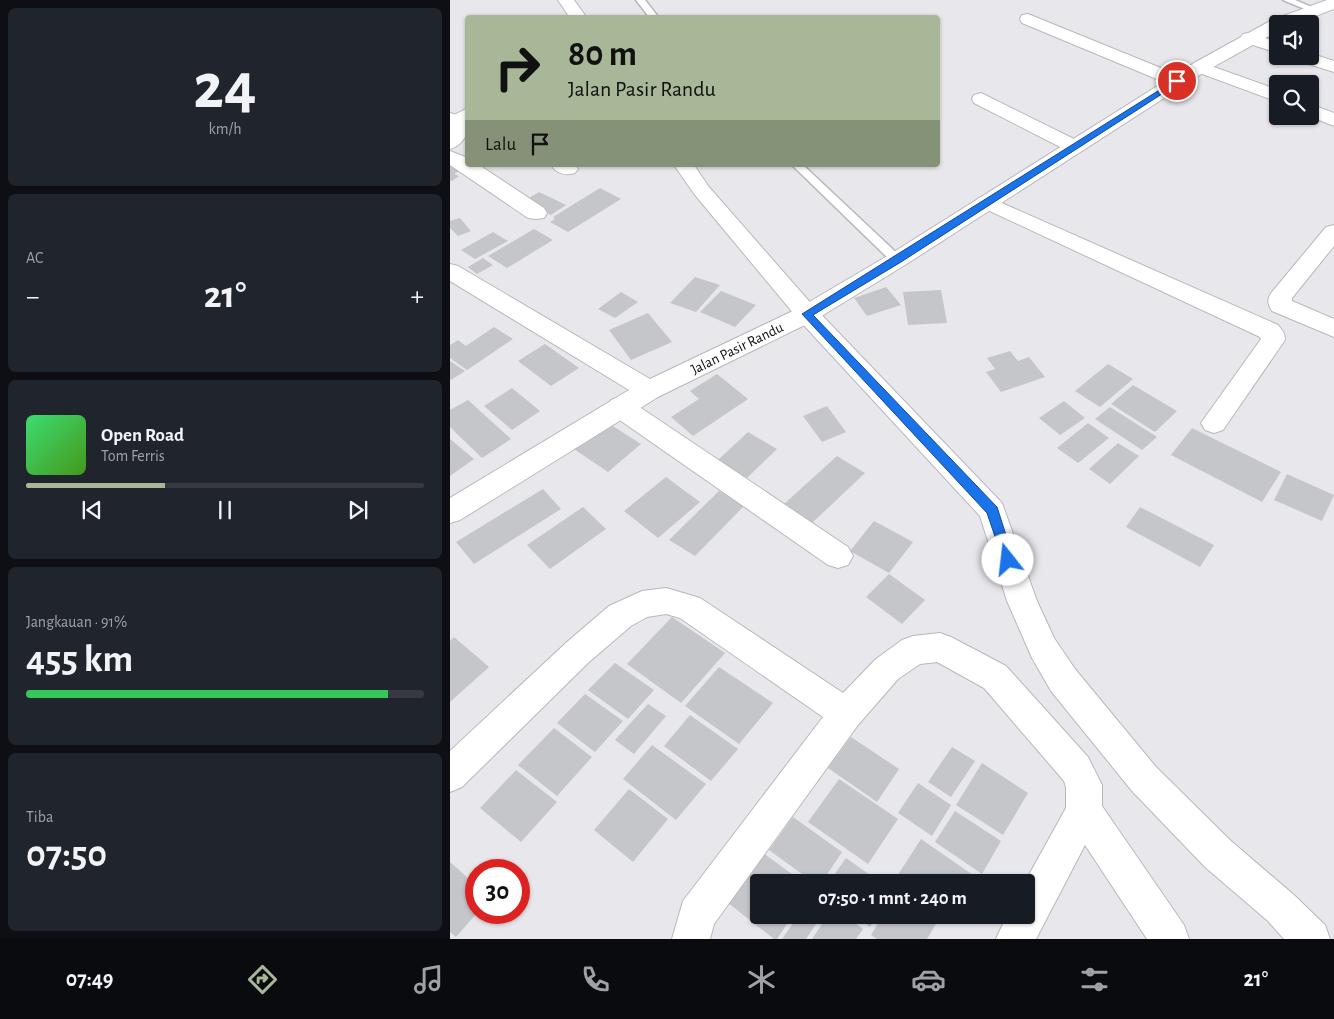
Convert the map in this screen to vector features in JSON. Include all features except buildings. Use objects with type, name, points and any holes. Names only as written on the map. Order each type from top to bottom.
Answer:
[{"type":"street","points":[[566,0],[577,15]]},
{"type":"street","name":"Jalan Pasir Randu","points":[[1302,15],[1334,4]]},
{"type":"street","points":[[1028,19],[1177,81]]},
{"type":"street","name":"Jalan Pasir Randu","points":[[450,512],[650,390],[807,314],[897,260],[1177,81],[1249,38],[1269,28]]},
{"type":"street","points":[[1249,38],[1269,45]]},
{"type":"street","points":[[1319,62],[1334,67]]},
{"type":"street","points":[[1200,67],[1269,94]]},
{"type":"street","points":[[981,99],[1073,146]]},
{"type":"street","points":[[1319,114],[1334,120]]},
{"type":"street","points":[[450,157],[465,165]]},
{"type":"street","points":[[468,167],[536,213]]},
{"type":"street","points":[[685,167],[702,191],[807,314],[992,511],[1019,594],[1043,648],[1063,680],[1155,790],[1218,854],[1281,908],[1311,939]]},
{"type":"street","points":[[986,202],[1272,334],[1273,340],[1214,423]]},
{"type":"street","points":[[1334,232],[1280,297],[1280,305],[1334,329]]},
{"type":"street","points":[[450,271],[650,390]]},
{"type":"street","points":[[620,407],[838,556]]},
{"type":"street","points":[[450,775],[578,652],[620,616],[642,604],[666,601],[689,607],[846,714]]},
{"type":"street","points":[[691,939],[697,915],[846,714],[887,669],[913,650],[940,647],[995,677],[1076,769],[1084,785],[1084,811],[1015,939]]},
{"type":"street","points":[[1084,811],[1170,939]]},
{"type":"lane","points":[[640,0],[652,15]]},
{"type":"lane","points":[[1287,0],[1315,10]]},
{"type":"lane","points":[[799,167],[897,260]]},
{"type":"route","points":[[1008,560],[992,511],[807,314],[897,260],[1177,81]]}]
